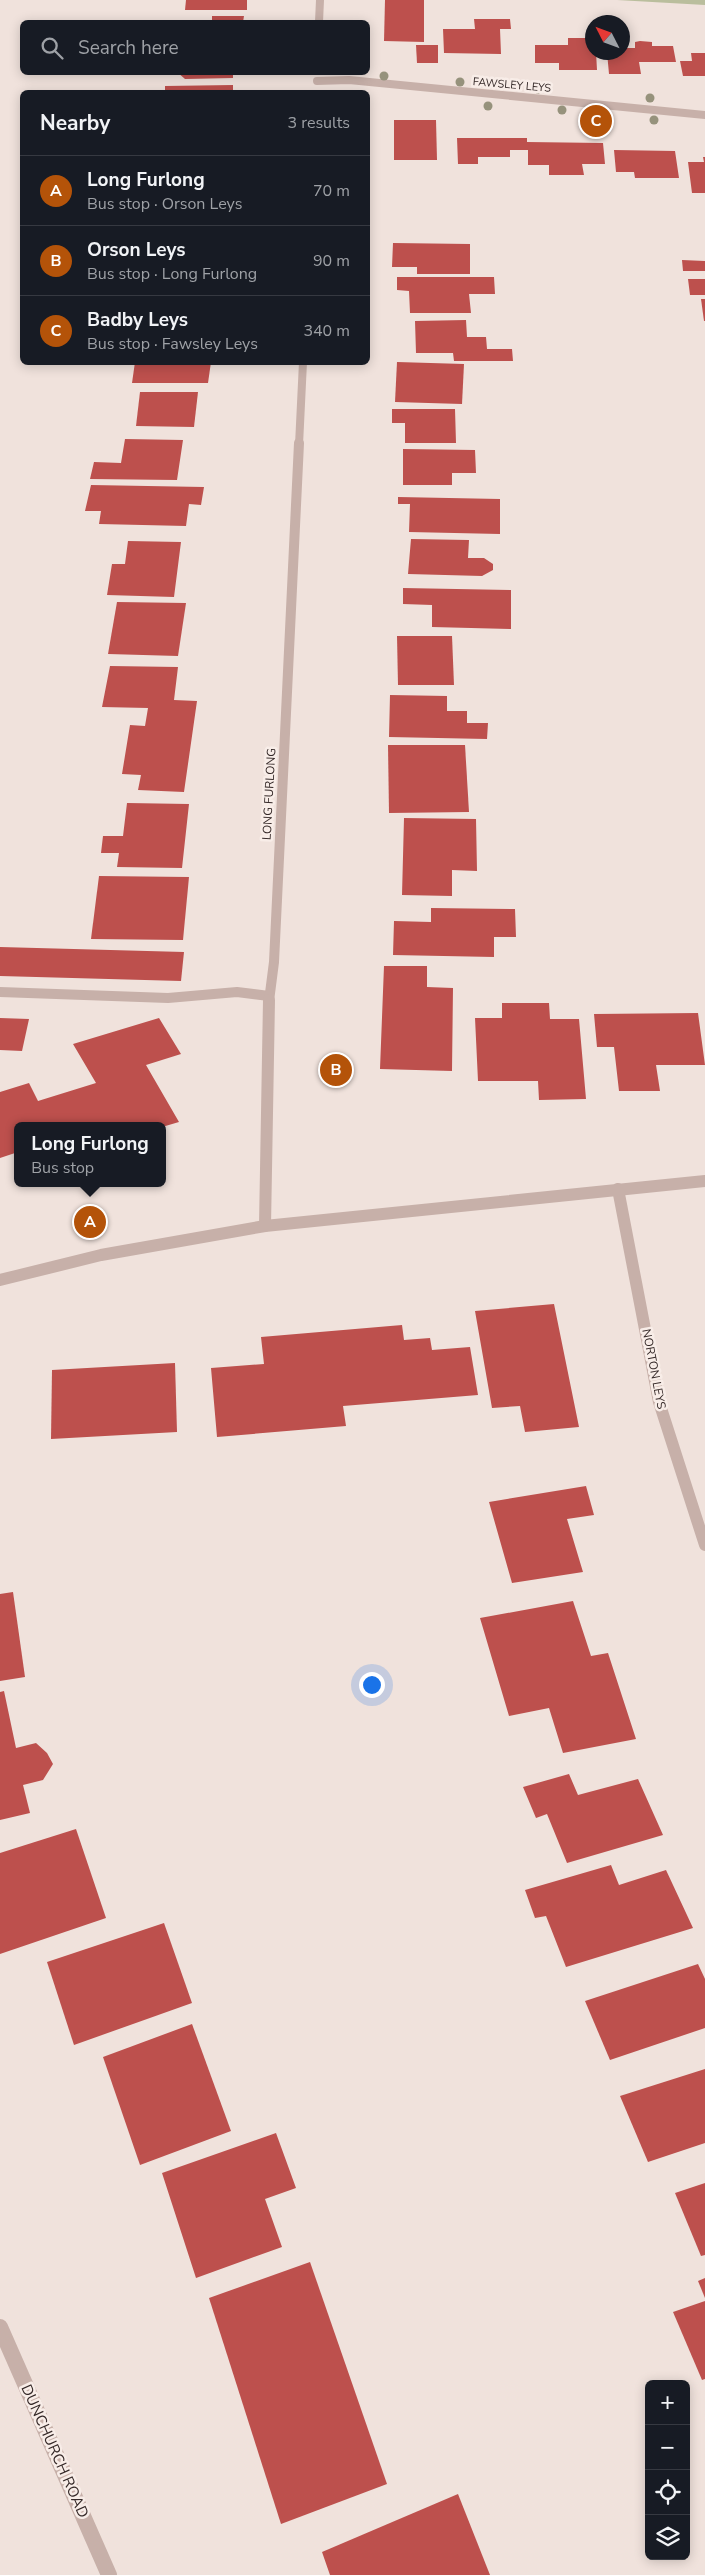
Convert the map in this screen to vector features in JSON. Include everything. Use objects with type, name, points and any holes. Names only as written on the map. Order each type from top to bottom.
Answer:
[{"type":"street","points":[[319,20],[320,0]]},
{"type":"street","points":[[317,77],[317,90]]},
{"type":"street","name":"FAWSLEY LEYS","points":[[317,77],[705,115]]},
{"type":"street","name":"LONG FURLONG","points":[[265,1226],[269,996],[274,962],[303,365]]},
{"type":"street","points":[[0,992],[168,998],[237,992],[269,996]]},
{"type":"street","points":[[0,1280],[101,1255],[265,1226],[705,1181]]},
{"type":"street","name":"NORTON LEYS","points":[[618,1189],[625,1214],[659,1402],[705,1545]]},
{"type":"street","name":"DUNCHURCH ROAD","points":[[0,2326],[109,2575]]},
{"type":"green space","points":[[617,0],[705,0],[705,5]]},
{"type":"building","points":[[186,0],[247,0],[247,10],[185,10]]},
{"type":"building","points":[[385,0],[424,0],[424,42],[384,41]]},
{"type":"building","points":[[212,16],[244,16],[243,20],[212,20]]},
{"type":"building","points":[[474,19],[510,19],[511,29],[500,29],[501,54],[444,53],[443,29],[475,29]]},
{"type":"building","points":[[568,38],[585,38],[585,60],[596,60],[597,70],[559,70],[559,63],[535,63],[535,45],[568,45]]},
{"type":"building","points":[[635,42],[652,42],[652,46],[673,46],[676,62],[639,62],[641,74],[609,74],[608,60],[630,60],[630,48],[635,48]]},
{"type":"building","points":[[416,45],[438,45],[438,63],[417,63]]},
{"type":"building","points":[[691,53],[705,53],[705,76],[683,76],[680,61],[692,61]]},
{"type":"building","points":[[180,75],[233,75],[233,78],[185,79]]},
{"type":"building","points":[[233,85],[233,90],[165,90],[165,86]]},
{"type":"building","points":[[394,120],[436,120],[437,160],[394,160]]},
{"type":"building","points":[[457,138],[527,138],[527,142],[603,143],[605,164],[582,164],[584,175],[549,175],[549,165],[528,165],[528,150],[510,150],[510,157],[478,157],[478,164],[458,164]]},
{"type":"building","points":[[614,150],[675,151],[679,178],[635,178],[634,172],[616,172]]},
{"type":"building","points":[[703,157],[705,157],[705,193],[692,193],[688,162],[704,162]]},
{"type":"building","points":[[393,243],[470,244],[470,274],[417,274],[417,267],[392,267]]},
{"type":"building","points":[[682,260],[705,261],[705,271],[683,271]]},
{"type":"building","points":[[397,277],[494,277],[495,294],[469,294],[471,313],[410,313],[409,291],[397,290]]},
{"type":"building","points":[[688,279],[705,279],[705,295],[690,295]]},
{"type":"building","points":[[701,299],[705,299],[705,321],[704,321]]},
{"type":"building","points":[[466,320],[467,337],[486,337],[487,349],[512,349],[513,361],[454,361],[453,353],[416,353],[415,321]]},
{"type":"building","points":[[397,362],[464,364],[462,404],[395,402]]},
{"type":"building","points":[[135,365],[211,365],[208,383],[132,383]]},
{"type":"building","points":[[140,392],[198,392],[194,427],[136,426]]},
{"type":"building","points":[[392,409],[455,409],[456,443],[405,443],[405,423],[392,423]]},
{"type":"building","points":[[125,439],[183,440],[177,480],[90,479],[94,462],[121,463]]},
{"type":"building","points":[[403,449],[475,450],[476,473],[452,473],[452,485],[403,485]]},
{"type":"building","points":[[91,485],[204,487],[201,505],[189,504],[186,526],[99,524],[101,511],[85,511]]},
{"type":"building","points":[[398,497],[500,499],[500,534],[409,532],[410,504],[398,504]]},
{"type":"building","points":[[411,539],[469,540],[468,558],[484,558],[493,564],[493,570],[482,576],[408,574]]},
{"type":"building","points":[[128,541],[181,542],[174,597],[107,595],[112,564],[125,564]]},
{"type":"building","points":[[403,588],[511,590],[511,629],[432,627],[432,605],[403,604]]},
{"type":"building","points":[[117,602],[186,603],[178,656],[108,654]]},
{"type":"building","points":[[397,636],[452,636],[454,685],[398,685]]},
{"type":"building","points":[[110,666],[178,667],[174,700],[197,701],[184,792],[138,790],[141,775],[122,774],[130,725],[145,726],[148,708],[102,707]]},
{"type":"building","points":[[390,695],[447,696],[447,711],[467,711],[467,723],[488,723],[487,739],[389,737]]},
{"type":"building","points":[[388,745],[465,745],[469,812],[389,813]]},
{"type":"building","points":[[127,803],[189,804],[182,868],[117,867],[119,853],[101,853],[103,836],[123,836]]},
{"type":"building","points":[[404,818],[476,819],[477,871],[452,870],[452,896],[402,895]]},
{"type":"building","points":[[99,876],[189,877],[183,940],[91,939]]},
{"type":"building","points":[[431,908],[515,909],[516,937],[494,937],[494,957],[393,955],[394,921],[431,922]]},
{"type":"building","points":[[0,947],[184,952],[181,981],[0,976]]},
{"type":"building","points":[[384,966],[427,966],[427,987],[453,988],[452,1071],[380,1069]]},
{"type":"building","points":[[502,1003],[549,1003],[550,1019],[579,1019],[586,1099],[539,1100],[538,1081],[478,1081],[475,1018],[502,1018]]},
{"type":"building","points":[[698,1013],[705,1065],[656,1065],[660,1091],[619,1091],[614,1047],[597,1047],[594,1014]]},
{"type":"building","points":[[0,1018],[29,1019],[22,1051],[0,1050]]},
{"type":"building","points":[[159,1018],[181,1054],[146,1065],[179,1122],[166,1126],[166,1122],[14,1122],[14,1153],[0,1158],[0,1092],[29,1083],[38,1101],[96,1083],[73,1044]]},
{"type":"building","points":[[554,1304],[579,1427],[525,1432],[520,1406],[492,1408],[475,1311]]},
{"type":"building","points":[[402,1325],[404,1340],[430,1338],[432,1350],[470,1347],[478,1395],[343,1406],[346,1426],[217,1437],[211,1368],[264,1364],[261,1337]]},
{"type":"building","points":[[175,1363],[177,1432],[51,1439],[52,1370]]},
{"type":"building","points":[[586,1486],[594,1515],[567,1519],[583,1572],[512,1583],[489,1502]]},
{"type":"building","points":[[13,1592],[25,1677],[0,1681],[0,1594]]},
{"type":"building","points":[[573,1601],[591,1656],[608,1653],[636,1739],[563,1753],[549,1708],[509,1716],[480,1618]]},
{"type":"building","points":[[4,1691],[16,1748],[36,1743],[47,1753],[53,1764],[43,1780],[23,1785],[30,1813],[0,1820],[0,1692]]},
{"type":"building","points":[[569,1774],[578,1795],[638,1779],[663,1835],[567,1863],[547,1814],[536,1818],[523,1787]]},
{"type":"building","points":[[76,1829],[106,1918],[0,1954],[0,1853]]},
{"type":"building","points":[[611,1865],[619,1885],[666,1870],[693,1928],[566,1967],[546,1916],[535,1918],[525,1890]]},
{"type":"building","points":[[164,1923],[192,2003],[74,2045],[47,1962]]},
{"type":"building","points":[[698,1964],[705,1979],[705,2028],[610,2060],[585,2001]]},
{"type":"building","points":[[192,2024],[231,2131],[140,2165],[103,2057]]},
{"type":"building","points":[[705,2069],[705,2143],[648,2162],[620,2096]]},
{"type":"building","points":[[276,2133],[296,2188],[265,2199],[282,2247],[196,2278],[162,2173]]},
{"type":"building","points":[[705,2183],[705,2255],[701,2256],[675,2193]]},
{"type":"building","points":[[310,2262],[387,2484],[281,2524],[209,2298]]},
{"type":"building","points":[[705,2278],[705,2298],[698,2281]]},
{"type":"building","points":[[705,2301],[705,2379],[702,2380],[673,2312]]},
{"type":"building","points":[[458,2494],[490,2575],[330,2575],[322,2552]]},
{"type":"place","name":"Badby Leys","points":[[596,121]]},
{"type":"place","name":"Orson Leys","points":[[336,1070]]},
{"type":"place","name":"Long Furlong","points":[[90,1222]]}]
